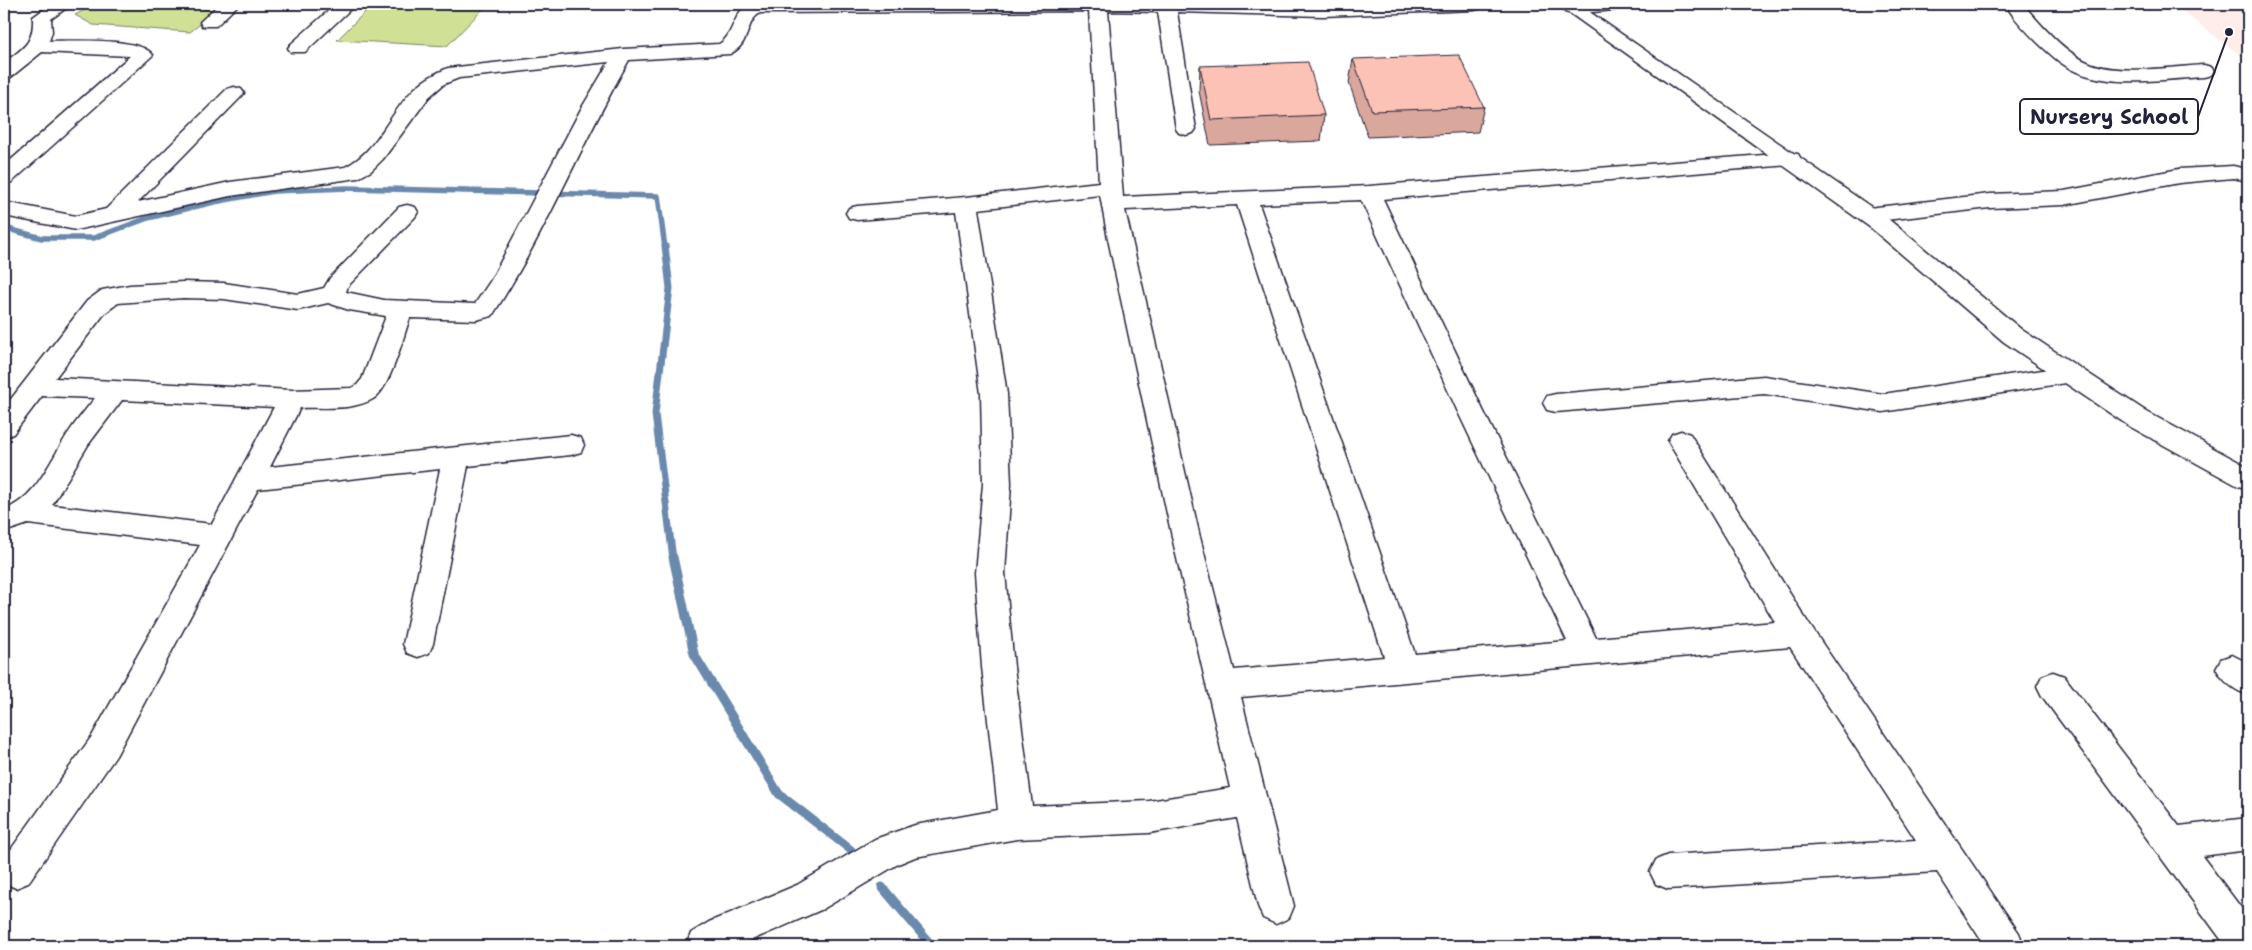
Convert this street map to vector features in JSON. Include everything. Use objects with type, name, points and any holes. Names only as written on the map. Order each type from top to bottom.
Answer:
[{"type":"street","points":[[27,4],[45,14]]},
{"type":"street","points":[[4,73],[41,40],[41,20],[45,14],[63,4]]},
{"type":"street","points":[[209,22],[230,4]]},
{"type":"street","points":[[298,48],[347,4]]},
{"type":"street","points":[[4,209],[76,223],[230,189],[358,171],[374,155],[420,94],[432,82],[445,75],[623,55],[729,49],[733,45],[747,13],[756,7],[1098,5],[1323,10],[1474,4]]},
{"type":"street","points":[[1569,6],[1614,4]]},
{"type":"street","points":[[2022,4],[2018,10],[2038,34],[2083,68],[2107,74],[2204,71]]},
{"type":"street","points":[[1098,5],[1112,196],[1118,239],[1222,685],[1276,906]]},
{"type":"street","points":[[1179,6],[1186,129]]},
{"type":"street","points":[[1569,6],[1868,215],[2013,336],[2069,375],[2138,419],[2246,477]]},
{"type":"street","points":[[4,53],[123,49],[137,51],[143,55],[4,177]]},
{"type":"street","points":[[4,427],[96,307],[111,296],[183,290],[224,291],[298,302],[333,294],[341,300],[401,309],[467,312],[483,310],[502,282],[591,109],[623,55]]},
{"type":"street","points":[[113,215],[234,93]]},
{"type":"street","points":[[857,213],[966,204],[1112,196],[1245,198],[1369,193],[1790,159]]},
{"type":"street","points":[[1868,215],[1990,201],[2064,198],[2179,176],[2233,172],[2248,175]]},
{"type":"street","points":[[1369,193],[1470,410],[1587,651]]},
{"type":"street","points":[[1245,198],[1404,669]]},
{"type":"street","points":[[966,204],[994,394],[997,484],[990,573],[998,667],[1017,824]]},
{"type":"street","points":[[333,294],[338,283],[406,212]]},
{"type":"street","points":[[34,386],[292,399],[344,399],[366,392],[374,382],[401,309]]},
{"type":"street","points":[[1556,403],[1764,386],[1784,387],[1854,402],[1882,403],[2069,375]]},
{"type":"street","points":[[15,517],[44,496],[79,438],[116,389]]},
{"type":"street","points":[[16,871],[104,746],[220,536],[292,399]]},
{"type":"street","points":[[1681,441],[1798,633],[2006,946]]},
{"type":"street","points":[[248,480],[572,445]]},
{"type":"street","points":[[418,644],[456,459]]},
{"type":"street","points":[[15,517],[220,536]]},
{"type":"street","points":[[1222,685],[1798,633]]},
{"type":"street","points":[[2053,686],[2248,946]]},
{"type":"street","points":[[704,946],[722,935],[810,897],[887,851],[915,841],[1017,824],[1149,817],[1250,800]]},
{"type":"street","points":[[2172,843],[2248,834]]},
{"type":"street","points":[[1668,872],[1946,855]]},
{"type":"shaded area","points":[[2173,4],[2248,4],[2248,61]]},
{"type":"green space","points":[[96,4],[180,4],[179,6],[217,11],[190,32],[93,25],[75,15]]},
{"type":"green space","points":[[373,4],[488,4],[447,46],[337,40]]},
{"type":"building","points":[[1459,55],[1484,107],[1372,111],[1353,59]]},
{"type":"building","points":[[1308,62],[1324,115],[1211,120],[1200,66]]},
{"type":"waterway","points":[[4,228],[42,238],[94,238],[148,218],[214,202],[274,191],[347,188],[658,196],[665,248]]},
{"type":"waterway","points":[[665,246],[670,288],[655,414],[673,559]]},
{"type":"waterway","points":[[673,557],[694,654],[779,794],[851,850]]},
{"type":"waterway","points":[[882,887],[932,946]]},
{"type":"place","name":"Nursery School","points":[[2229,32]]}]
